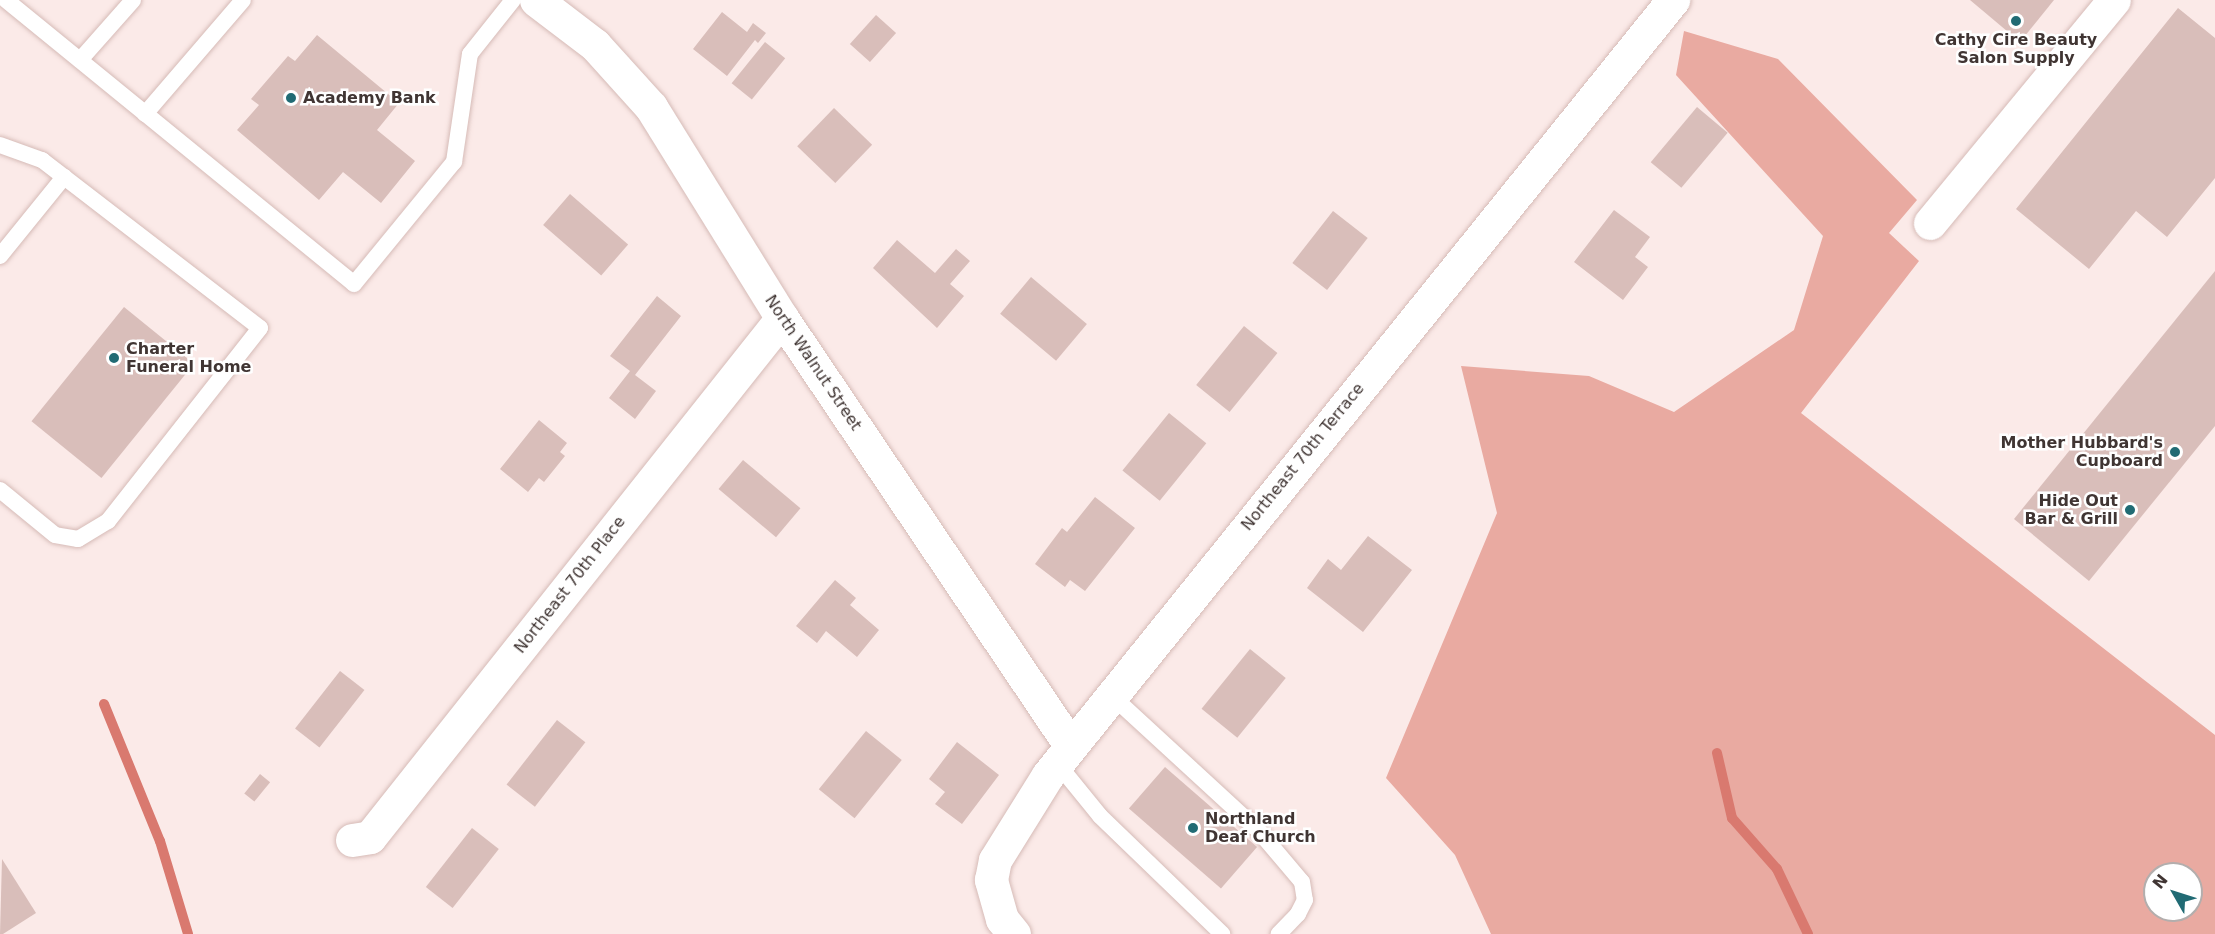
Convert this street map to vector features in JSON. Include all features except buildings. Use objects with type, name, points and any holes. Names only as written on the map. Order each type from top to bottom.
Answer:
[{"type":"street","name":"North Walnut Street","points":[[536,0],[595,45],[651,107],[782,318],[1063,754]]},
{"type":"street","name":"Northeast 70th Terrace","points":[[1014,934],[1002,919],[991,880],[995,860],[1063,754],[1672,0]]},
{"type":"street","points":[[1930,223],[2114,0]]},
{"type":"street","name":"Northeast 70th Place","points":[[352,840],[370,837],[782,318]]},
{"type":"lane","points":[[6,0],[354,284],[454,162],[470,54],[513,0]]},
{"type":"lane","points":[[80,60],[133,0]]},
{"type":"lane","points":[[145,114],[243,0]]},
{"type":"lane","points":[[0,145],[42,160],[260,328],[108,521],[78,539],[55,535],[0,490]]},
{"type":"lane","points":[[0,256],[64,177]]},
{"type":"lane","points":[[1111,694],[1258,830],[1302,882],[1305,900],[1298,914],[1279,934]]},
{"type":"lane","points":[[1063,754],[1100,816],[1222,934]]},
{"type":"shaded area","points":[[1684,31],[1778,59],[1917,200],[1889,233],[1919,261],[1801,413],[2215,735],[2215,934],[1491,934],[1455,855],[1386,778],[1497,513],[1461,366],[1589,376],[1674,412],[1794,330],[1823,236],[1676,75]]},
{"type":"waterway","points":[[104,704],[160,841],[188,934]]},
{"type":"waterway","points":[[1717,753],[1732,818],[1777,869],[1808,934]]},
{"type":"place","name":"Cathy Cire Beauty Salon Supply","points":[[2016,21]]},
{"type":"place","name":"Academy Bank","points":[[291,98]]},
{"type":"place","name":"Charter Funeral Home","points":[[114,358]]},
{"type":"place","name":"Mother Hubbard's Cupboard","points":[[2175,452]]},
{"type":"place","name":"Hide Out Bar & Grill","points":[[2130,510]]},
{"type":"place","name":"Northland Deaf Church","points":[[1193,828]]}]
